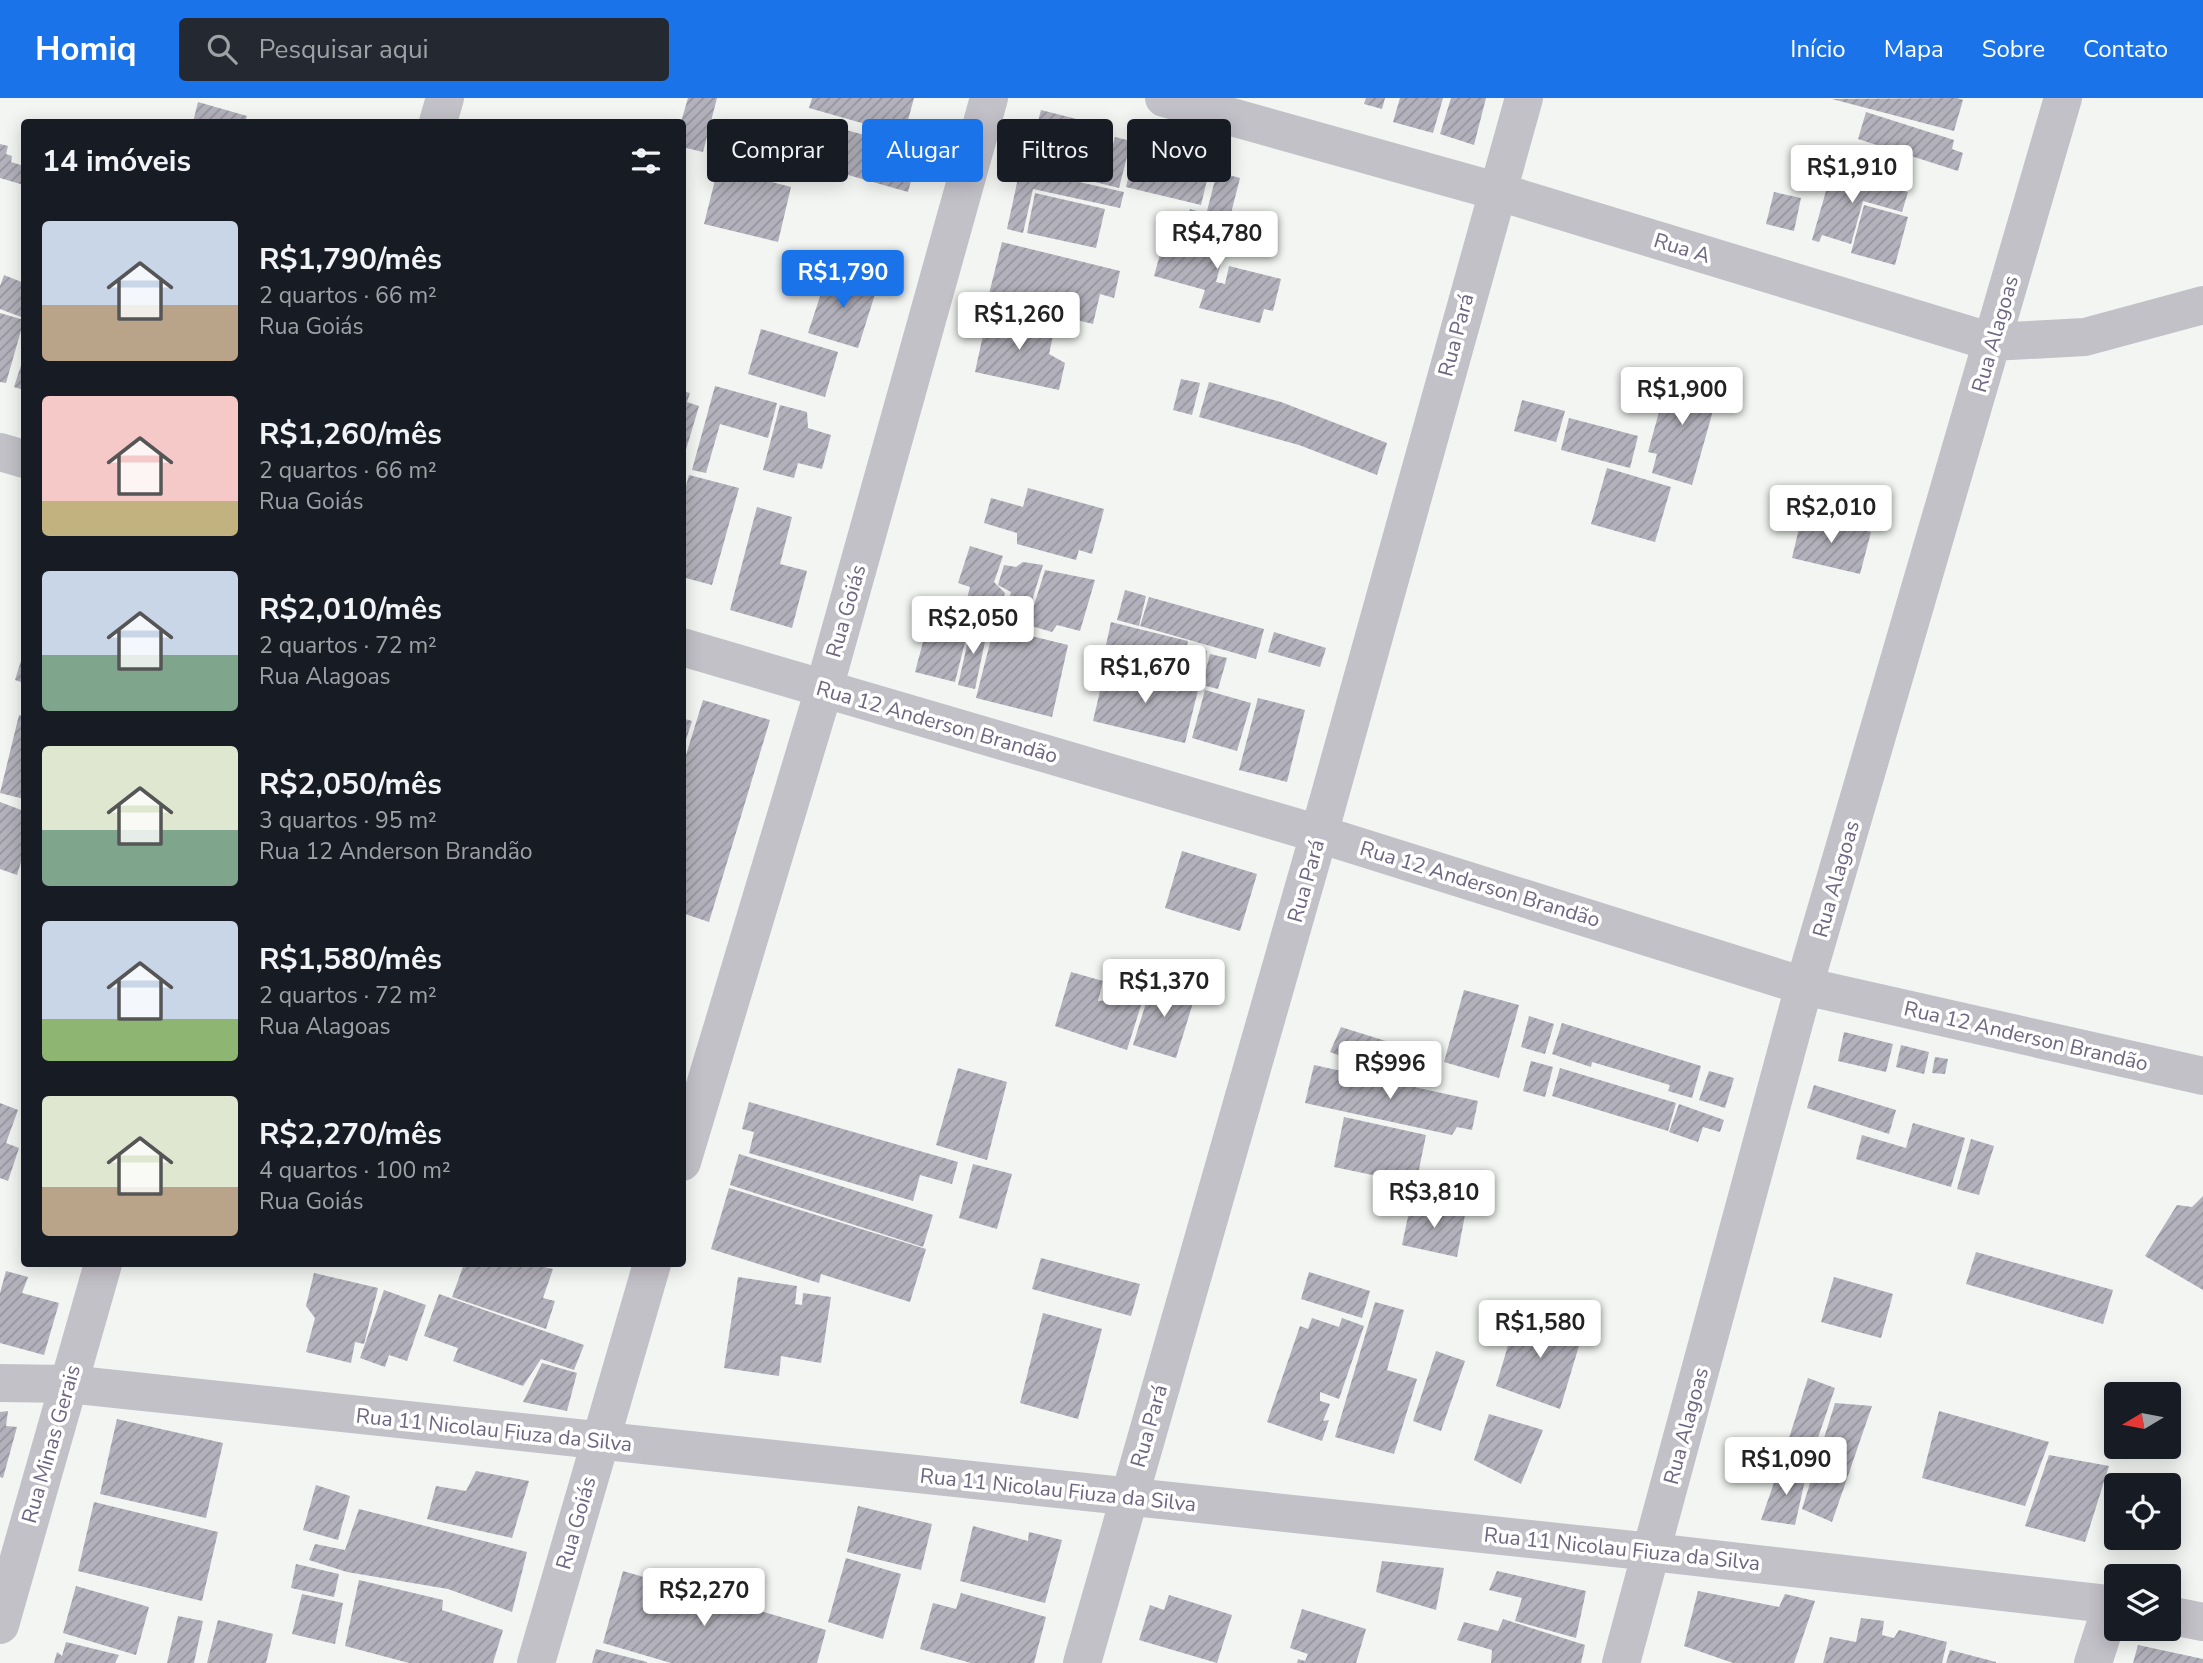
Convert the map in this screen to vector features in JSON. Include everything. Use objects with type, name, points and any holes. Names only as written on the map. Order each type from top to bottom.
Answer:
[{"type":"street","points":[[439,119],[445,98]]},
{"type":"street","name":"Rua Goiás","points":[[686,1149],[824,689],[989,98]]},
{"type":"street","name":"Rua A","points":[[1164,98],[1496,191],[1992,342],[2085,337],[2203,305]]},
{"type":"street","name":"Rua Pará","points":[[1082,1663],[1319,834],[1524,98]]},
{"type":"street","name":"Rua Alagoas","points":[[1621,1663],[1804,986],[2063,98]]},
{"type":"street","points":[[0,452],[21,457]]},
{"type":"street","name":"Rua 12 Anderson Brandão","points":[[686,648],[1319,834],[1804,986],[2203,1076]]},
{"type":"street","name":"Rua Minas Gerais","points":[[0,1625],[102,1267]]},
{"type":"street","name":"Rua Goiás","points":[[536,1663],[651,1267]]},
{"type":"street","name":"Rua 11 Nicolau Fiuza da Silva","points":[[0,1383],[68,1384],[1652,1552],[2104,1603]]},
{"type":"street","points":[[2181,1618],[2203,1622]]},
{"type":"street","points":[[2093,1663],[2104,1632]]},
{"type":"building","points":[[688,98],[717,98],[712,119],[707,119],[707,137],[703,152],[686,148],[686,119],[682,119]]},
{"type":"building","points":[[812,98],[914,98],[908,119],[862,119],[862,123],[809,108]]},
{"type":"building","points":[[1366,98],[1385,98],[1382,109],[1364,104]]},
{"type":"building","points":[[1400,98],[1443,98],[1433,133],[1393,122]]},
{"type":"building","points":[[1451,98],[1486,98],[1474,145],[1440,134]]},
{"type":"building","points":[[1832,99],[1963,100],[1954,131]]},
{"type":"building","points":[[198,102],[247,116],[246,119],[194,119]]},
{"type":"building","points":[[1041,110],[1076,119],[1039,119]]},
{"type":"building","points":[[1866,112],[1954,140],[1952,149],[1963,153],[1958,171],[1858,139]]},
{"type":"building","points":[[848,131],[862,134],[862,179],[848,175]]},
{"type":"building","points":[[1115,137],[1127,140],[1127,157],[1119,188],[1095,182],[1113,182]]},
{"type":"building","points":[[0,144],[8,146],[6,154],[12,156],[11,162],[21,165],[21,184],[0,178]]},
{"type":"building","points":[[1832,170],[1908,192],[1902,212],[1863,201],[1851,244],[1822,235],[1819,242],[1812,240]]},
{"type":"building","points":[[1231,176],[1240,178],[1230,217],[1207,211],[1214,182],[1231,182]]},
{"type":"building","points":[[714,182],[772,182],[791,187],[778,242],[704,224]]},
{"type":"building","points":[[873,182],[911,182],[908,192]]},
{"type":"building","points":[[1017,182],[1079,182],[1124,192],[1120,208],[1033,189],[1023,233],[1007,229]]},
{"type":"building","points":[[1127,182],[1206,182],[1201,205],[1126,187]]},
{"type":"building","points":[[1774,192],[1801,198],[1794,231],[1766,224]]},
{"type":"building","points":[[1035,193],[1105,209],[1096,248],[1027,233]]},
{"type":"building","points":[[1864,205],[1908,217],[1895,265],[1851,253]]},
{"type":"building","points":[[1190,209],[1232,221],[1216,282],[1225,284],[1229,266],[1281,279],[1273,311],[1264,309],[1260,323],[1199,308],[1205,290],[1154,276],[1161,251],[1179,251]]},
{"type":"building","points":[[1002,242],[1120,271],[1114,298],[1100,294],[1093,324],[988,298]]},
{"type":"building","points":[[828,272],[877,288],[858,348],[808,333]]},
{"type":"building","points":[[4,275],[21,282],[21,317],[0,309],[0,286]]},
{"type":"building","points":[[988,312],[1055,327],[1049,354],[1065,363],[1059,390],[975,372]]},
{"type":"building","points":[[0,313],[21,319],[21,330],[6,383],[0,382]]},
{"type":"building","points":[[761,329],[838,352],[825,397],[748,374]]},
{"type":"building","points":[[21,365],[21,389],[14,387]]},
{"type":"building","points":[[1670,372],[1720,386],[1692,485],[1652,473],[1657,454],[1648,452]]},
{"type":"building","points":[[1181,379],[1200,383],[1192,415],[1173,410]]},
{"type":"building","points":[[1209,382],[1281,402],[1387,443],[1377,475],[1299,445],[1199,417]]},
{"type":"building","points":[[715,386],[777,403],[768,438],[720,424],[706,473],[692,470]]},
{"type":"building","points":[[686,392],[690,393],[687,402],[699,406],[686,450]]},
{"type":"building","points":[[1522,400],[1565,411],[1556,442],[1514,431]]},
{"type":"building","points":[[780,405],[807,412],[808,428],[831,435],[822,469],[798,463],[794,478],[763,470]]},
{"type":"building","points":[[1569,418],[1638,436],[1630,468],[1561,450]]},
{"type":"building","points":[[1607,468],[1671,487],[1655,542],[1591,524]]},
{"type":"building","points":[[689,475],[739,488],[712,585],[686,578],[686,485]]},
{"type":"building","points":[[1028,488],[1104,509],[1092,554],[1079,550],[1076,560],[1017,544],[1017,533],[984,523],[991,498],[1023,507]]},
{"type":"building","points":[[757,507],[792,517],[780,564],[807,571],[792,628],[730,610]]},
{"type":"building","points":[[1802,515],[1871,532],[1860,574],[1792,558]]},
{"type":"building","points":[[970,546],[1003,556],[994,582],[1005,593],[996,620],[964,610],[970,587],[958,583]]},
{"type":"building","points":[[1023,562],[1043,565],[1025,623],[1004,619],[1011,592],[998,585],[1004,565],[1016,567]]},
{"type":"building","points":[[1045,570],[1095,580],[1080,631],[1057,625],[1052,632],[1028,625]]},
{"type":"building","points":[[1125,590],[1146,596],[1139,626],[1117,620]]},
{"type":"building","points":[[1149,597],[1264,629],[1256,659],[1140,626]]},
{"type":"building","points":[[931,612],[970,622],[955,682],[915,672]]},
{"type":"building","points":[[1111,622],[1188,641],[1179,678],[1103,659]]},
{"type":"building","points":[[972,623],[988,627],[975,689],[958,685]]},
{"type":"building","points":[[994,627],[1068,645],[1052,717],[976,698]]},
{"type":"building","points":[[1274,632],[1326,648],[1320,667],[1268,652]]},
{"type":"building","points":[[1190,646],[1207,651],[1198,684],[1182,680]]},
{"type":"building","points":[[1210,654],[1227,658],[1218,689],[1202,685]]},
{"type":"building","points":[[21,661],[21,682],[15,680]]},
{"type":"building","points":[[1106,665],[1166,679],[1164,688],[1178,692],[1179,685],[1198,690],[1185,743],[1093,721]]},
{"type":"building","points":[[1205,690],[1251,703],[1237,751],[1192,738]]},
{"type":"building","points":[[1258,698],[1305,710],[1287,782],[1239,770]]},
{"type":"building","points":[[703,700],[770,720],[709,922],[686,914],[686,755]]},
{"type":"building","points":[[19,715],[21,715],[21,798],[0,793]]},
{"type":"building","points":[[686,719],[692,721],[686,740]]},
{"type":"building","points":[[0,802],[21,810],[21,862],[17,875],[0,869]]},
{"type":"building","points":[[1182,851],[1257,874],[1240,931],[1165,908]]},
{"type":"building","points":[[1071,972],[1103,981],[1098,1001],[1110,1000],[1112,992],[1142,1002],[1127,1050],[1055,1026]]},
{"type":"building","points":[[1153,980],[1196,993],[1176,1058],[1133,1045]]},
{"type":"building","points":[[1464,990],[1519,1005],[1499,1078],[1444,1062]]},
{"type":"building","points":[[1529,1016],[1554,1024],[1545,1054],[1521,1047]]},
{"type":"building","points":[[1562,1023],[1701,1066],[1692,1098],[1668,1091],[1670,1085],[1592,1062],[1591,1067],[1552,1054]]},
{"type":"building","points":[[1341,1027],[1440,1058],[1431,1086],[1351,1069],[1351,1060],[1330,1052]]},
{"type":"building","points":[[1844,1032],[1893,1044],[1886,1072],[1838,1061]]},
{"type":"building","points":[[1901,1045],[1929,1052],[1924,1074],[1896,1067]]},
{"type":"building","points":[[1935,1057],[1948,1059],[1945,1074],[1932,1073]]},
{"type":"building","points":[[1531,1061],[1553,1067],[1545,1097],[1523,1091]]},
{"type":"building","points":[[1314,1065],[1478,1101],[1472,1130],[1457,1127],[1452,1135],[1305,1103]]},
{"type":"building","points":[[958,1068],[1007,1082],[987,1160],[936,1145]]},
{"type":"building","points":[[1560,1068],[1676,1103],[1668,1131],[1552,1096]]},
{"type":"building","points":[[1709,1071],[1734,1078],[1725,1108],[1699,1100]]},
{"type":"building","points":[[1814,1085],[1896,1110],[1889,1134],[1807,1108]]},
{"type":"building","points":[[749,1102],[958,1162],[952,1184],[920,1175],[913,1201],[749,1153],[754,1132],[742,1129]]},
{"type":"building","points":[[0,1103],[18,1110],[6,1143],[19,1148],[8,1181],[0,1178]]},
{"type":"building","points":[[1679,1104],[1724,1120],[1720,1132],[1703,1127],[1698,1142],[1669,1132]]},
{"type":"building","points":[[1344,1117],[1426,1135],[1416,1184],[1334,1167]]},
{"type":"building","points":[[1913,1123],[1965,1138],[1951,1187],[1856,1159],[1862,1135],[1906,1148]]},
{"type":"building","points":[[1971,1139],[1994,1146],[1979,1195],[1957,1189]]},
{"type":"building","points":[[739,1154],[933,1215],[923,1247],[730,1185]]},
{"type":"building","points":[[973,1164],[1012,1174],[997,1229],[959,1218]]},
{"type":"building","points":[[729,1188],[926,1249],[910,1302],[821,1274],[819,1283],[711,1249]]},
{"type":"building","points":[[2203,1196],[2203,1290],[2145,1256],[2177,1205],[2192,1207]]},
{"type":"building","points":[[1411,1202],[1465,1215],[1457,1257],[1402,1245]]},
{"type":"building","points":[[1976,1252],[2113,1290],[2103,1324],[1966,1284]]},
{"type":"building","points":[[1041,1258],[1140,1284],[1131,1316],[1032,1289]]},
{"type":"building","points":[[463,1267],[553,1269],[543,1298],[555,1301],[546,1329],[452,1297]]},
{"type":"building","points":[[6,1271],[28,1277],[22,1293],[59,1303],[44,1355],[0,1343],[0,1293]]},
{"type":"building","points":[[1309,1272],[1370,1291],[1362,1318],[1301,1299]]},
{"type":"building","points":[[314,1273],[378,1288],[364,1344],[355,1342],[351,1363],[306,1352],[315,1318],[306,1306]]},
{"type":"building","points":[[738,1277],[797,1286],[795,1304],[802,1305],[803,1293],[831,1297],[821,1363],[781,1356],[779,1376],[724,1368]]},
{"type":"building","points":[[1834,1277],[1893,1294],[1881,1338],[1821,1322]]},
{"type":"building","points":[[384,1290],[426,1305],[407,1361],[389,1355],[385,1367],[360,1358]]},
{"type":"building","points":[[439,1294],[584,1345],[574,1370],[541,1359],[523,1386],[453,1361],[458,1348],[424,1336]]},
{"type":"building","points":[[1375,1302],[1404,1310],[1387,1370],[1417,1379],[1394,1454],[1335,1437]]},
{"type":"building","points":[[1043,1313],[1102,1329],[1078,1419],[1020,1403]]},
{"type":"building","points":[[1517,1315],[1584,1329],[1560,1409],[1496,1386]]},
{"type":"building","points":[[1312,1318],[1339,1327],[1342,1318],[1364,1326],[1339,1399],[1320,1392],[1320,1401],[1330,1404],[1323,1421],[1329,1420],[1322,1441],[1267,1422],[1300,1326],[1308,1329]]},
{"type":"building","points":[[1436,1351],[1465,1361],[1441,1431],[1413,1421]]},
{"type":"building","points":[[542,1363],[577,1373],[567,1411],[523,1402]]},
{"type":"building","points":[[1808,1378],[1835,1388],[1809,1464],[1783,1457]]},
{"type":"building","points":[[1835,1403],[1872,1406],[1832,1522],[1802,1509]]},
{"type":"building","points":[[8,1411],[6,1426],[17,1427],[3,1478],[0,1477],[0,1412]]},
{"type":"building","points":[[1939,1411],[2049,1442],[2025,1506],[1922,1478]]},
{"type":"building","points":[[1489,1414],[1543,1430],[1521,1484],[1474,1460]]},
{"type":"building","points":[[117,1419],[223,1443],[206,1518],[100,1494]]},
{"type":"building","points":[[2049,1455],[2109,1466],[2107,1473],[2104,1473],[2104,1482],[2085,1542],[2025,1526]]},
{"type":"building","points":[[1788,1464],[1807,1471],[1795,1525],[1761,1520],[1775,1480],[1783,1479]]},
{"type":"building","points":[[476,1471],[529,1481],[512,1538],[427,1519],[436,1486],[466,1491]]},
{"type":"building","points":[[316,1485],[350,1496],[338,1540],[303,1530]]},
{"type":"building","points":[[94,1502],[218,1532],[202,1601],[78,1571]]},
{"type":"building","points":[[858,1506],[932,1524],[921,1570],[847,1552]]},
{"type":"building","points":[[359,1509],[527,1552],[512,1612],[448,1589],[347,1572],[309,1560],[315,1544],[345,1550]]},
{"type":"building","points":[[973,1526],[1028,1541],[1029,1532],[1062,1540],[1045,1603],[960,1581]]},
{"type":"building","points":[[846,1558],[901,1574],[883,1639],[828,1622]]},
{"type":"building","points":[[1382,1561],[1444,1568],[1436,1610],[1376,1592]]},
{"type":"building","points":[[296,1564],[339,1574],[334,1597],[291,1588]]},
{"type":"building","points":[[623,1571],[826,1630],[817,1663],[671,1663],[603,1643]]},
{"type":"building","points":[[1497,1571],[1586,1591],[1576,1638],[1515,1621],[1522,1598],[1489,1590]]},
{"type":"building","points":[[359,1580],[443,1600],[442,1610],[503,1630],[493,1663],[409,1663],[345,1646]]},
{"type":"building","points":[[76,1586],[149,1607],[136,1655],[63,1633]]},
{"type":"building","points":[[1698,1591],[1779,1607],[1785,1594],[1815,1601],[1794,1663],[1733,1663],[1684,1646]]},
{"type":"building","points":[[961,1593],[1046,1617],[1034,1663],[971,1663],[920,1649],[933,1603],[956,1609]]},
{"type":"building","points":[[302,1594],[343,1603],[335,1644],[292,1634]]},
{"type":"building","points":[[1169,1595],[1232,1615],[1217,1663],[1139,1640],[1150,1605],[1164,1610]]},
{"type":"building","points":[[1302,1609],[1366,1629],[1356,1663],[1297,1663],[1298,1659],[1305,1661],[1308,1654],[1290,1648]]},
{"type":"building","points":[[178,1616],[203,1621],[194,1663],[167,1663]]},
{"type":"building","points":[[1861,1618],[1884,1621],[1882,1635],[1894,1638],[1899,1630],[1947,1642],[1942,1663],[1823,1663],[1830,1637],[1856,1642]]},
{"type":"building","points":[[1503,1619],[1585,1645],[1581,1663],[1491,1663],[1492,1650],[1457,1640],[1464,1622],[1498,1631]]},
{"type":"building","points":[[218,1620],[273,1634],[266,1663],[207,1663]]},
{"type":"building","points":[[66,1642],[119,1655],[115,1663],[54,1663],[57,1652],[62,1656]]},
{"type":"building","points":[[2138,1645],[2203,1659],[2203,1663],[2133,1663]]},
{"type":"building","points":[[596,1649],[647,1662],[647,1663],[592,1663]]},
{"type":"building","points":[[1950,1650],[1996,1662],[1996,1663],[1946,1663]]}]
